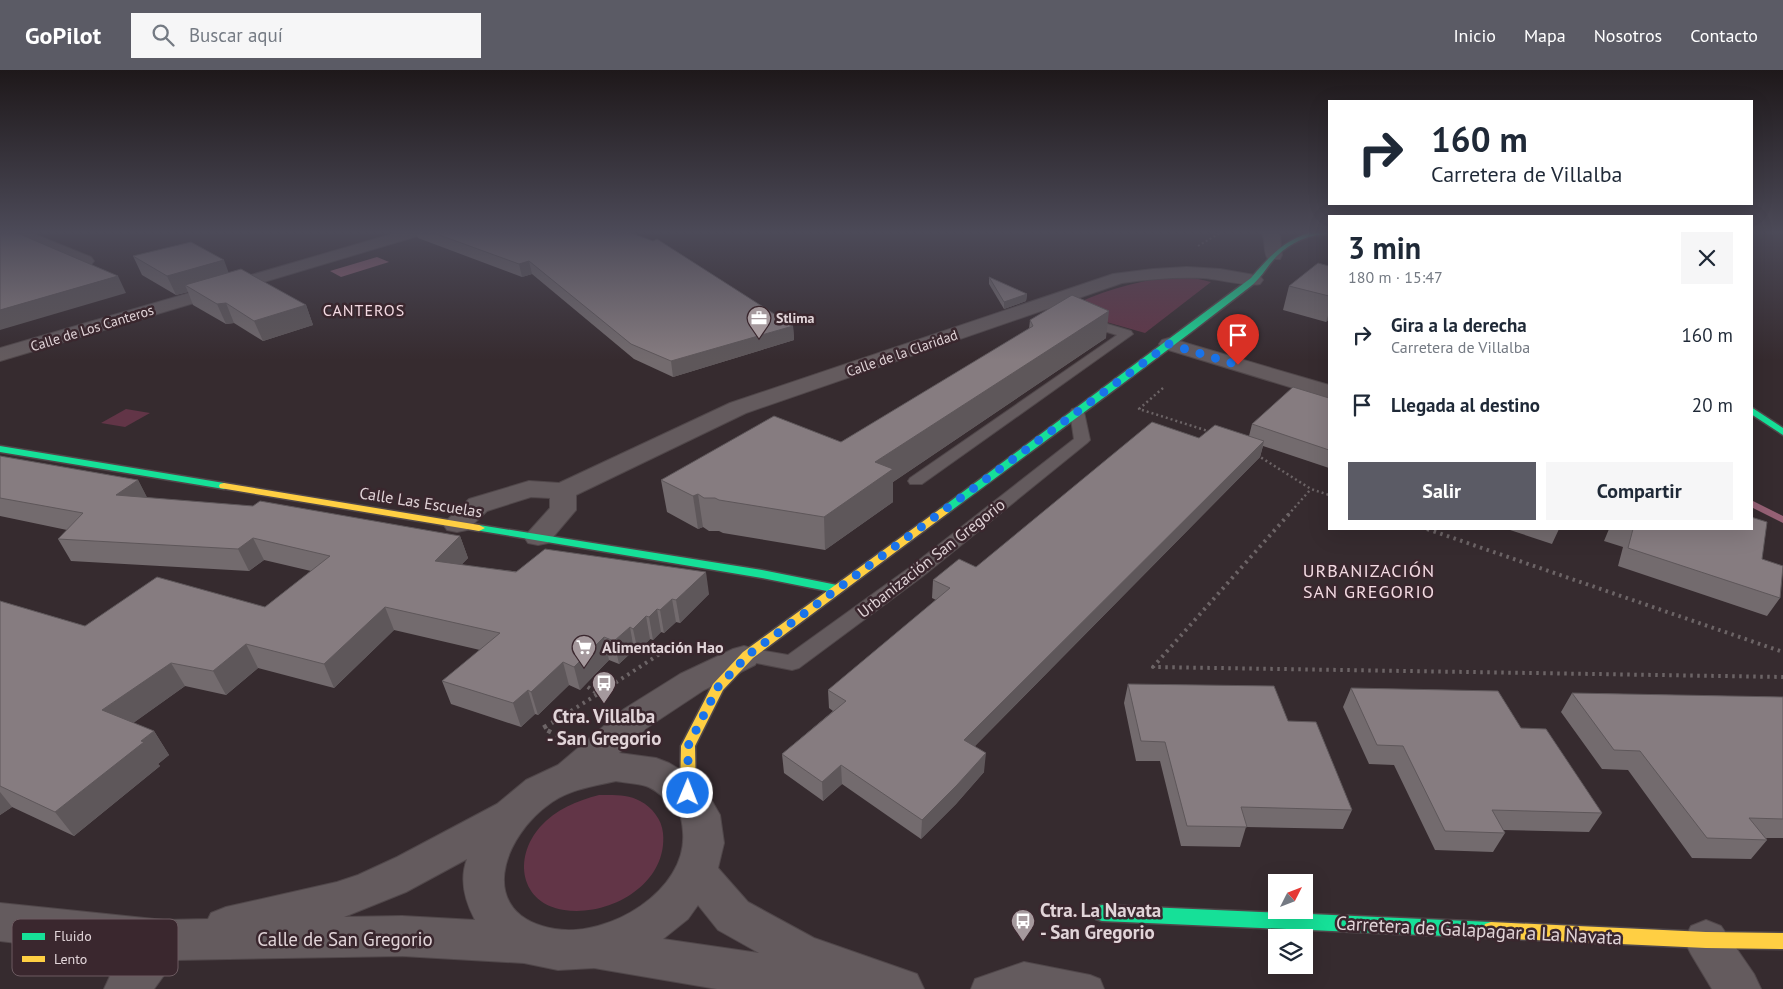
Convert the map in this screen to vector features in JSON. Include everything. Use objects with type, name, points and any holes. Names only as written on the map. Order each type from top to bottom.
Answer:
[{"type":"street","name":"Calle de Los Canteros","points":[[0,355],[270,275]]},
{"type":"street","name":"Calle de la Claridad","points":[[457,524],[478,505],[530,489],[563,490],[738,408],[1061,309],[1119,278],[1138,275]]},
{"type":"street","name":"Calle de la Claridad","points":[[1234,275],[1254,280]]},
{"type":"street","points":[[688,793],[688,746],[718,687],[748,655],[1169,344],[1254,280],[1258,275]]},
{"type":"street","points":[[1169,344],[1328,392]]},
{"type":"street","points":[[1753,411],[1783,432]]},
{"type":"street","name":"Calle Las Escuelas","points":[[0,449],[762,574],[837,589]]},
{"type":"street","points":[[538,537],[562,510],[563,490]]},
{"type":"street","points":[[572,775],[636,718],[692,682],[748,655]]},
{"type":"street","points":[[527,944],[500,926],[486,900],[483,872],[493,842],[511,814],[539,791],[572,775],[616,767],[656,773],[688,793],[701,815],[704,843],[696,873],[673,906],[638,933],[593,948]]},
{"type":"street","name":"Calle de San Gregorio","points":[[178,937],[298,912],[353,895],[390,880],[511,814]]},
{"type":"street","points":[[696,873],[733,916],[803,955],[901,989]]},
{"type":"street","name":"Carretera de Galapagar a La Navata","points":[[1102,913],[1706,940],[1783,941]]},
{"type":"street","name":"Calle de San Gregorio","points":[[178,940],[402,936],[527,944],[558,950],[593,948]]},
{"type":"street","points":[[1706,940],[1738,989]]},
{"type":"street","points":[[593,948],[851,989]]},
{"type":"street","points":[[127,989],[137,976]]},
{"type":"lane","points":[[916,481],[1127,334],[1061,309]]},
{"type":"lane","name":"Urbanización San Gregorio","points":[[748,655],[792,663],[800,658],[916,572],[1082,440],[1077,412]]},
{"type":"lane","points":[[985,989],[1024,976],[1090,989]]},
{"type":"path","points":[[1201,354],[1139,410],[1211,432]]},
{"type":"path","points":[[1254,453],[1311,488],[1328,495]]},
{"type":"path","points":[[1311,488],[1153,667],[1783,677]]},
{"type":"path","points":[[1430,530],[1783,652]]},
{"type":"path","points":[[598,694],[670,648],[672,649]]},
{"type":"shaded area","points":[[1171,276],[1190,277],[1211,282],[1145,333],[1064,310],[1116,288]]},
{"type":"shaded area","points":[[126,409],[150,413],[125,427],[101,423]]},
{"type":"shaded area","points":[[599,795],[630,797],[649,807],[656,814],[661,823],[663,833],[662,851],[656,868],[646,882],[633,893],[617,902],[600,908],[582,911],[564,910],[549,906],[530,889],[525,878],[526,852],[531,839],[553,815],[575,803]]},
{"type":"building","points":[[0,275],[118,276],[0,310]]},
{"type":"building","points":[[220,275],[252,275],[306,305],[254,321],[226,303],[217,304],[185,285]]},
{"type":"building","points":[[546,275],[713,275],[793,326],[671,361],[631,344]]},
{"type":"building","points":[[1303,275],[1328,275],[1328,296],[1289,286]]},
{"type":"building","points":[[989,277],[1027,294],[1004,302]]},
{"type":"building","points":[[1072,295],[1109,311],[875,462],[893,469],[824,517],[715,498],[704,498],[698,494],[693,496],[661,480],[774,416],[841,442],[1033,326],[1030,320]]},
{"type":"building","points":[[1293,387],[1328,398],[1328,450],[1252,424]]},
{"type":"building","points":[[1152,422],[1199,438],[1215,425],[1264,441],[964,740],[986,753],[922,820],[841,765],[822,782],[782,754],[846,701],[828,690],[950,588],[933,580],[959,559],[976,567]]},
{"type":"building","points":[[0,456],[138,480],[116,495],[253,506],[260,501],[460,536],[435,561],[516,572],[545,549],[706,572],[676,600],[672,599],[660,610],[657,609],[649,617],[646,616],[633,629],[630,627],[614,641],[604,637],[574,667],[563,662],[531,692],[528,690],[513,703],[442,681],[500,633],[385,607],[324,664],[246,644],[213,671],[171,663],[102,710],[154,731],[141,741],[144,742],[55,812],[0,786],[0,601],[85,626],[157,577],[265,607],[330,556],[253,538],[238,549],[58,539],[83,513],[0,498]]},
{"type":"building","points":[[1753,518],[1767,522],[1762,559],[1783,566],[1780,598],[1628,548],[1633,530],[1753,530]]},
{"type":"building","points":[[1128,684],[1274,686],[1288,721],[1316,722],[1352,810],[1241,807],[1247,827],[1187,826],[1165,742],[1141,741]]},
{"type":"building","points":[[1351,688],[1498,691],[1521,728],[1546,729],[1602,813],[1492,810],[1505,833],[1445,831],[1403,746],[1377,745]]},
{"type":"building","points":[[1572,693],[1783,697],[1783,819],[1749,818],[1767,840],[1707,838],[1640,751],[1614,750]]},
{"type":"waterway","points":[[1753,504],[1783,520]]},
{"type":"traffic: fast","points":[[944,511],[1209,315],[1258,275]]},
{"type":"traffic: fast","points":[[1753,411],[1783,432]]},
{"type":"traffic: fast","points":[[0,449],[224,486]]},
{"type":"traffic: fast","points":[[479,528],[762,574],[837,589]]},
{"type":"traffic: fast","points":[[1102,913],[1491,930]]},
{"type":"traffic: slow","points":[[224,486],[479,528]]},
{"type":"traffic: slow","points":[[688,793],[688,746],[718,687],[748,655],[944,511]]},
{"type":"traffic: slow","points":[[1491,930],[1706,940],[1783,941]]},
{"type":"place","name":"Stlima","points":[[759,339]]},
{"type":"place","name":"Alimentación Hao","points":[[584,668]]},
{"type":"place","name":"Ctra. Villalba - San Gregorio","points":[[604,704]]},
{"type":"place","name":"Ctra. La Navata - San Gregorio","points":[[1023,942]]},
{"type":"district","name":"CANTEROS","points":[[364,310]]},
{"type":"district","name":"URBANIZACIÓN SAN GREGORIO","points":[[1369,581]]},
{"type":"route","points":[[688,793],[688,746],[718,687],[748,655],[1169,344],[1238,365]]}]
